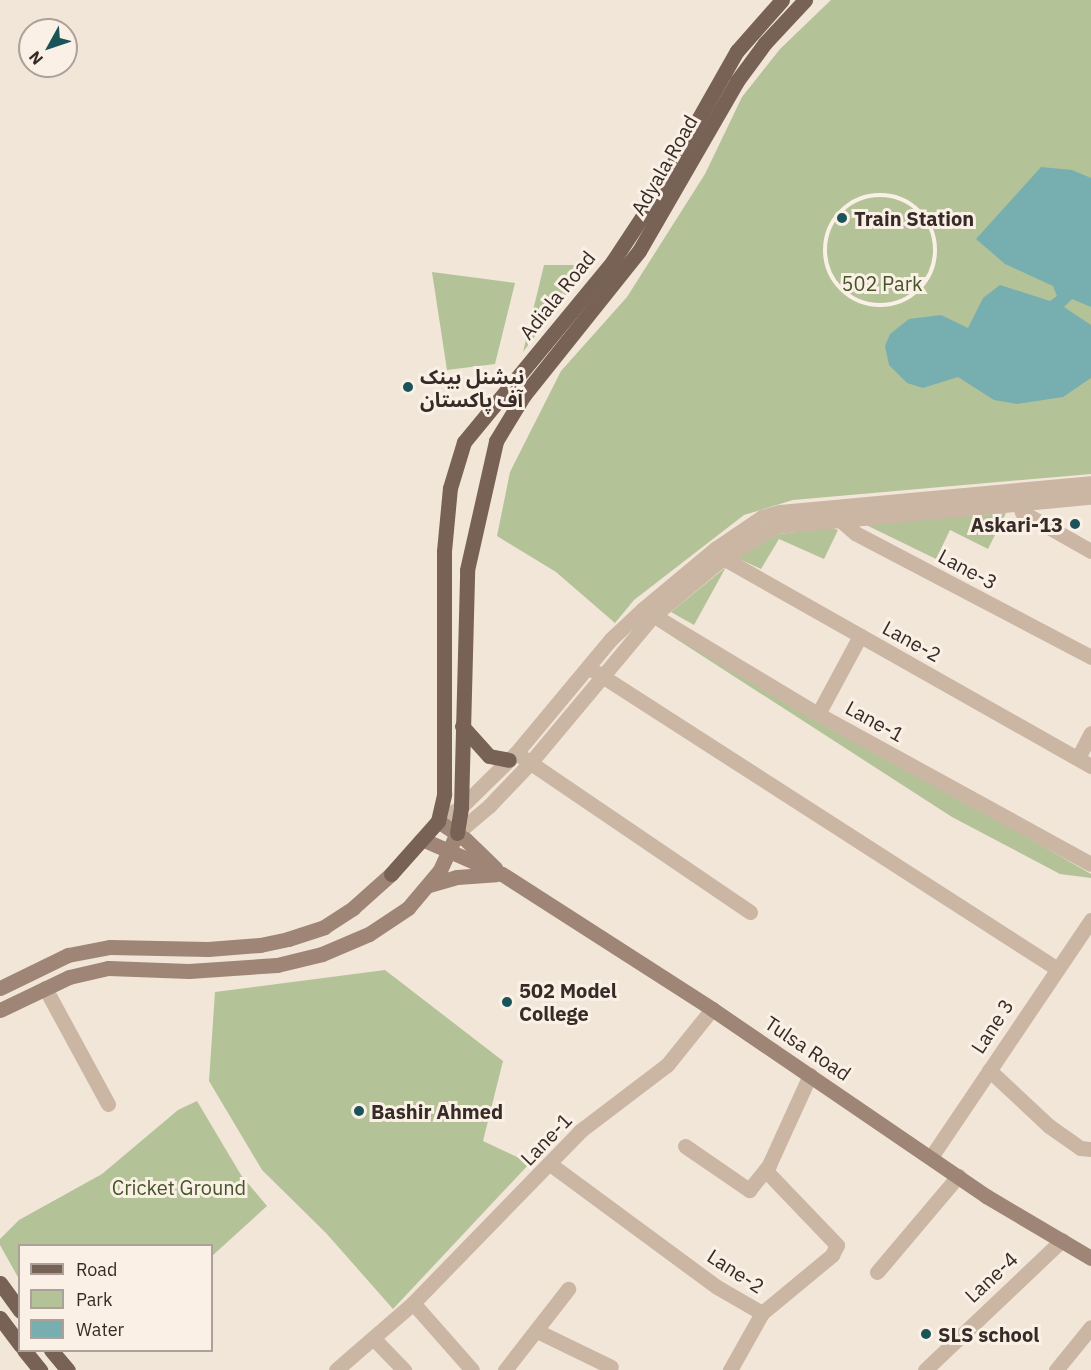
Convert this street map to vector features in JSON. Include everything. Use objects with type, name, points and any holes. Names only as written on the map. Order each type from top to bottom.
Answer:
[{"type":"main road","name":"Adiala Road","points":[[0,988],[68,955],[110,947],[208,949],[260,945],[288,939],[324,927],[366,898],[424,840],[438,821],[444,794],[444,551],[450,488],[464,442],[613,261],[648,208],[737,51],[782,0]]},
{"type":"main road","name":"Adyala Road","points":[[560,351],[639,251],[737,81],[765,43],[805,0]]},
{"type":"main road","name":"Adiala Road","points":[[457,833],[461,807],[467,570],[496,441],[524,395],[560,351]]},
{"type":"main road","points":[[462,726],[489,756],[513,757]]},
{"type":"main road","name":"Tulsa Road","points":[[438,821],[457,833],[502,874]]},
{"type":"main road","points":[[0,1010],[69,977],[108,968],[189,971],[277,964],[321,954],[369,934],[408,908],[429,885],[450,851],[457,833]]},
{"type":"main road","name":"Tulsa Road","points":[[424,840],[502,874],[712,1009],[958,1176],[1091,1258]]},
{"type":"main road","points":[[429,885],[457,877],[502,874]]},
{"type":"main road","points":[[0,1283],[18,1308]]},
{"type":"main road","points":[[0,1318],[18,1342]]},
{"type":"main road","points":[[26,1352],[40,1370]]},
{"type":"main road","points":[[53,1352],[68,1370]]},
{"type":"street","points":[[1015,497],[1091,483]]},
{"type":"street","points":[[438,821],[461,807],[513,757],[647,613],[719,553],[776,526],[838,513],[1015,497],[1091,497]]},
{"type":"street","points":[[1015,497],[1022,513],[1091,551]]},
{"type":"street","name":"Lane-3","points":[[838,513],[855,533],[1091,657]]},
{"type":"street","name":"Lane-2","points":[[719,553],[860,636],[1085,762]]},
{"type":"street","name":"Lane-1","points":[[647,613],[818,714],[1091,864]]},
{"type":"street","points":[[818,714],[860,636]]},
{"type":"street","points":[[457,833],[489,806],[530,763],[595,671]]},
{"type":"street","points":[[595,671],[1056,968]]},
{"type":"street","points":[[1085,762],[1091,733]]},
{"type":"street","points":[[513,757],[530,763],[750,912]]},
{"type":"street","name":"Lane 3","points":[[931,1157],[1056,968],[1091,921]]},
{"type":"street","points":[[45,988],[108,1104]]},
{"type":"street","name":"Lane-1","points":[[337,1370],[413,1303],[580,1131],[666,1065],[712,1009]]},
{"type":"street","points":[[988,1070],[1049,1126],[1080,1148],[1091,1149]]},
{"type":"street","points":[[685,1146],[749,1190],[765,1170],[810,1075]]},
{"type":"street","name":"Lane-2","points":[[550,1164],[717,1287],[762,1313],[832,1255],[837,1245],[765,1170]]},
{"type":"street","points":[[877,1272],[958,1176]]},
{"type":"street","name":"Lane-4","points":[[925,1370],[1062,1240]]},
{"type":"street","points":[[505,1370],[568,1289]]},
{"type":"street","points":[[413,1303],[472,1370]]},
{"type":"street","points":[[730,1370],[762,1313]]},
{"type":"street","points":[[1056,1370],[1091,1328]]},
{"type":"street","points":[[537,1331],[610,1367]]},
{"type":"street","points":[[373,1338],[405,1370]]},
{"type":"green space","name":"502 Park","points":[[831,0],[1091,0],[1091,474],[793,500],[744,515],[634,600],[615,623],[556,572],[497,536],[510,472],[561,371],[627,297],[705,174],[742,97],[780,49]]},
{"type":"green space","points":[[544,265],[589,265],[523,352]]},
{"type":"green space","points":[[432,272],[515,283],[495,364],[447,370]]},
{"type":"green space","points":[[1006,513],[988,549],[950,530],[936,559],[862,523]]},
{"type":"green space","points":[[832,528],[838,530],[824,559],[779,539],[761,569],[737,558],[778,534]]},
{"type":"green space","points":[[726,567],[694,625],[671,612]]},
{"type":"green space","points":[[656,623],[1091,874],[1091,878],[1060,874],[952,817],[653,624]]},
{"type":"green space","name":"Bashir Ahmed","points":[[385,970],[503,1061],[483,1141],[530,1163],[393,1309],[326,1233],[262,1170],[209,1081],[215,992]]},
{"type":"green space","name":"Cricket Ground","points":[[197,1101],[241,1175],[267,1206],[213,1255],[213,1244],[18,1244],[18,1277],[0,1245],[0,1239],[19,1220],[102,1174],[178,1110]]},
{"type":"water","points":[[1041,167],[1072,170],[1091,178],[1091,307],[1072,299],[1064,307],[1091,325],[1091,378],[1063,397],[1017,404],[994,400],[958,377],[923,388],[907,383],[889,365],[885,346],[890,334],[909,319],[941,315],[968,328],[983,298],[1000,285],[1050,301],[1057,296],[1053,286],[1005,264],[976,239]]},
{"type":"railway","points":[[880,195],[901,199],[919,211],[931,229],[935,250],[931,271],[919,289],[901,301],[880,305],[859,301],[841,289],[829,271],[825,250],[829,229],[841,211],[859,199],[880,195]]},
{"type":"place","name":"Train Station","points":[[842,218]]},
{"type":"place","name":"نیشنل بینک آف پاکستان","points":[[408,387]]},
{"type":"place","name":"Askari-13","points":[[1075,524]]},
{"type":"place","name":"502 Model College","points":[[507,1002]]},
{"type":"place","name":"Bashir Ahmed","points":[[359,1111]]},
{"type":"place","name":"SLS school","points":[[926,1334]]}]
